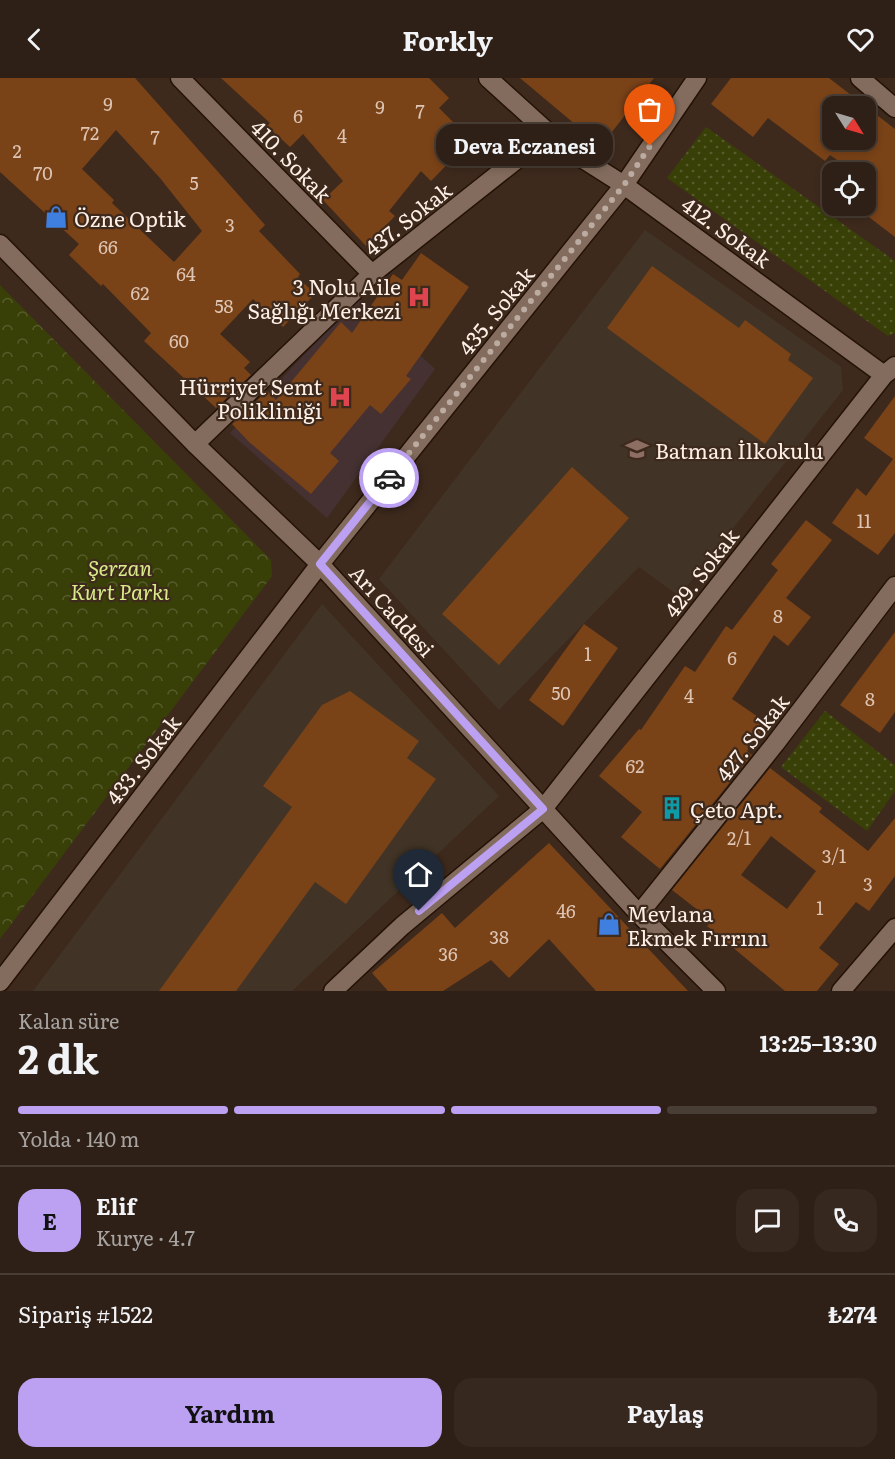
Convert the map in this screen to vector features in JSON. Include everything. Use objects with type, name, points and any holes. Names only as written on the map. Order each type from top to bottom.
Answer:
[{"type":"street","name":"410. Sokak","points":[[180,78],[372,274]]},
{"type":"street","name":"412. Sokak","points":[[488,78],[564,147],[624,185],[890,370]]},
{"type":"street","points":[[860,78],[895,108]]},
{"type":"street","name":"435. Sokak","points":[[320,564],[624,185],[688,81]]},
{"type":"street","name":"437. Sokak","points":[[195,444],[372,274],[549,134]]},
{"type":"street","name":"Arı Caddesi","points":[[0,244],[195,444],[320,564],[639,914],[716,991]]},
{"type":"street","name":"429. Sokak","points":[[333,991],[402,926],[543,809],[890,370]]},
{"type":"street","name":"433. Sokak","points":[[0,982],[320,564]]},
{"type":"street","name":"427. Sokak","points":[[639,914],[775,744],[895,586]]},
{"type":"street","points":[[841,991],[895,928]]},
{"type":"shaded area","name":"Batman İlkokulu","points":[[645,230],[841,367],[843,390],[679,596],[639,567],[499,710],[379,579]]},
{"type":"shaded area","name":"Hürriyet Semt Polikliniği","points":[[358,298],[435,369],[327,518],[230,433]]},
{"type":"shaded area","points":[[322,604],[499,796],[292,991],[33,991]]},
{"type":"green space","points":[[706,127],[822,209],[822,216],[832,216],[895,261],[895,333],[888,336],[667,178]]},
{"type":"green space","name":"Şerzan Kurt Parkı","points":[[0,285],[271,560],[272,576],[0,939]]},
{"type":"green space","points":[[825,711],[895,765],[895,791],[867,831],[781,767]]},
{"type":"building","points":[[0,78],[135,78],[265,225],[259,231],[300,274],[298,277],[315,294],[283,327],[253,299],[220,334],[250,362],[244,368],[251,375],[216,408],[144,341],[151,333],[103,284],[101,286],[69,255],[79,244],[0,172]],"holes":[[[116,130],[160,178],[202,231],[174,262],[112,203],[114,200],[82,169]]]},
{"type":"building","points":[[221,78],[429,78],[449,98],[439,108],[471,140],[431,181],[421,171],[389,211],[395,216],[366,246],[323,200],[343,181],[303,134],[290,147],[267,126],[270,123]]},
{"type":"building","points":[[520,78],[654,78],[601,146]]},
{"type":"building","points":[[731,78],[829,78],[852,96],[822,96],[822,150],[876,150],[876,115],[895,129],[895,237],[867,216],[876,216],[876,162],[840,162],[830,155],[825,161],[768,118],[753,137],[711,104]]},
{"type":"building","name":"Hürriyet Semt Polikliniği","points":[[421,253],[469,287],[406,376],[411,379],[381,414],[370,405],[330,453],[339,461],[311,494],[249,442],[232,424],[267,391],[276,400],[341,322],[352,333],[393,274],[402,280]]},
{"type":"building","points":[[652,266],[739,328],[745,320],[791,354],[788,360],[813,378],[765,444],[607,328]]},
{"type":"building","points":[[895,396],[895,533],[878,555],[832,523],[857,488],[866,496],[893,459],[864,438]]},
{"type":"building","points":[[572,467],[629,518],[499,665],[442,614]]},
{"type":"building","points":[[806,520],[832,540],[786,598],[811,617],[788,646],[774,635],[732,699],[767,723],[747,751],[752,755],[660,869],[621,837],[642,812],[599,776],[639,729],[641,730],[685,666],[695,672],[726,626],[732,630],[778,570],[771,564]]},
{"type":"building","points":[[584,624],[618,648],[563,726],[529,700]]},
{"type":"building","points":[[895,632],[895,712],[880,733],[840,705]]},
{"type":"building","points":[[350,691],[419,741],[407,758],[436,779],[346,904],[315,882],[236,991],[159,991],[292,807],[263,786],[322,705]]},
{"type":"building","points":[[770,768],[822,808],[819,812],[868,851],[895,818],[895,876],[869,911],[856,902],[819,948],[839,964],[817,991],[785,991],[707,926],[712,921],[672,890]],"holes":[[[771,836],[816,871],[787,909],[741,875]]]},
{"type":"building","points":[[549,843],[688,991],[596,991],[549,939],[509,978],[491,960],[443,991],[388,991],[372,973],[442,913],[455,928]]},
{"type":"way so far","points":[[389,478],[624,185],[650,146]]},
{"type":"place","name":"Deva Eczanesi","points":[[650,146]]},
{"type":"place","name":"Özne Optik","points":[[56,217]]},
{"type":"place","name":"3 Nolu Aile Sağlığı Merkezi","points":[[419,297]]},
{"type":"place","name":"Hürriyet Semt Polikliniği","points":[[340,397]]},
{"type":"place","name":"Batman İlkokulu","points":[[637,449]]},
{"type":"place","name":"Çeto Apt.","points":[[672,808]]},
{"type":"place","name":"Mevlana Ekmek Fırrını","points":[[609,924]]},
{"type":"route","points":[[389,478],[320,564],[543,809],[419,911]]}]
